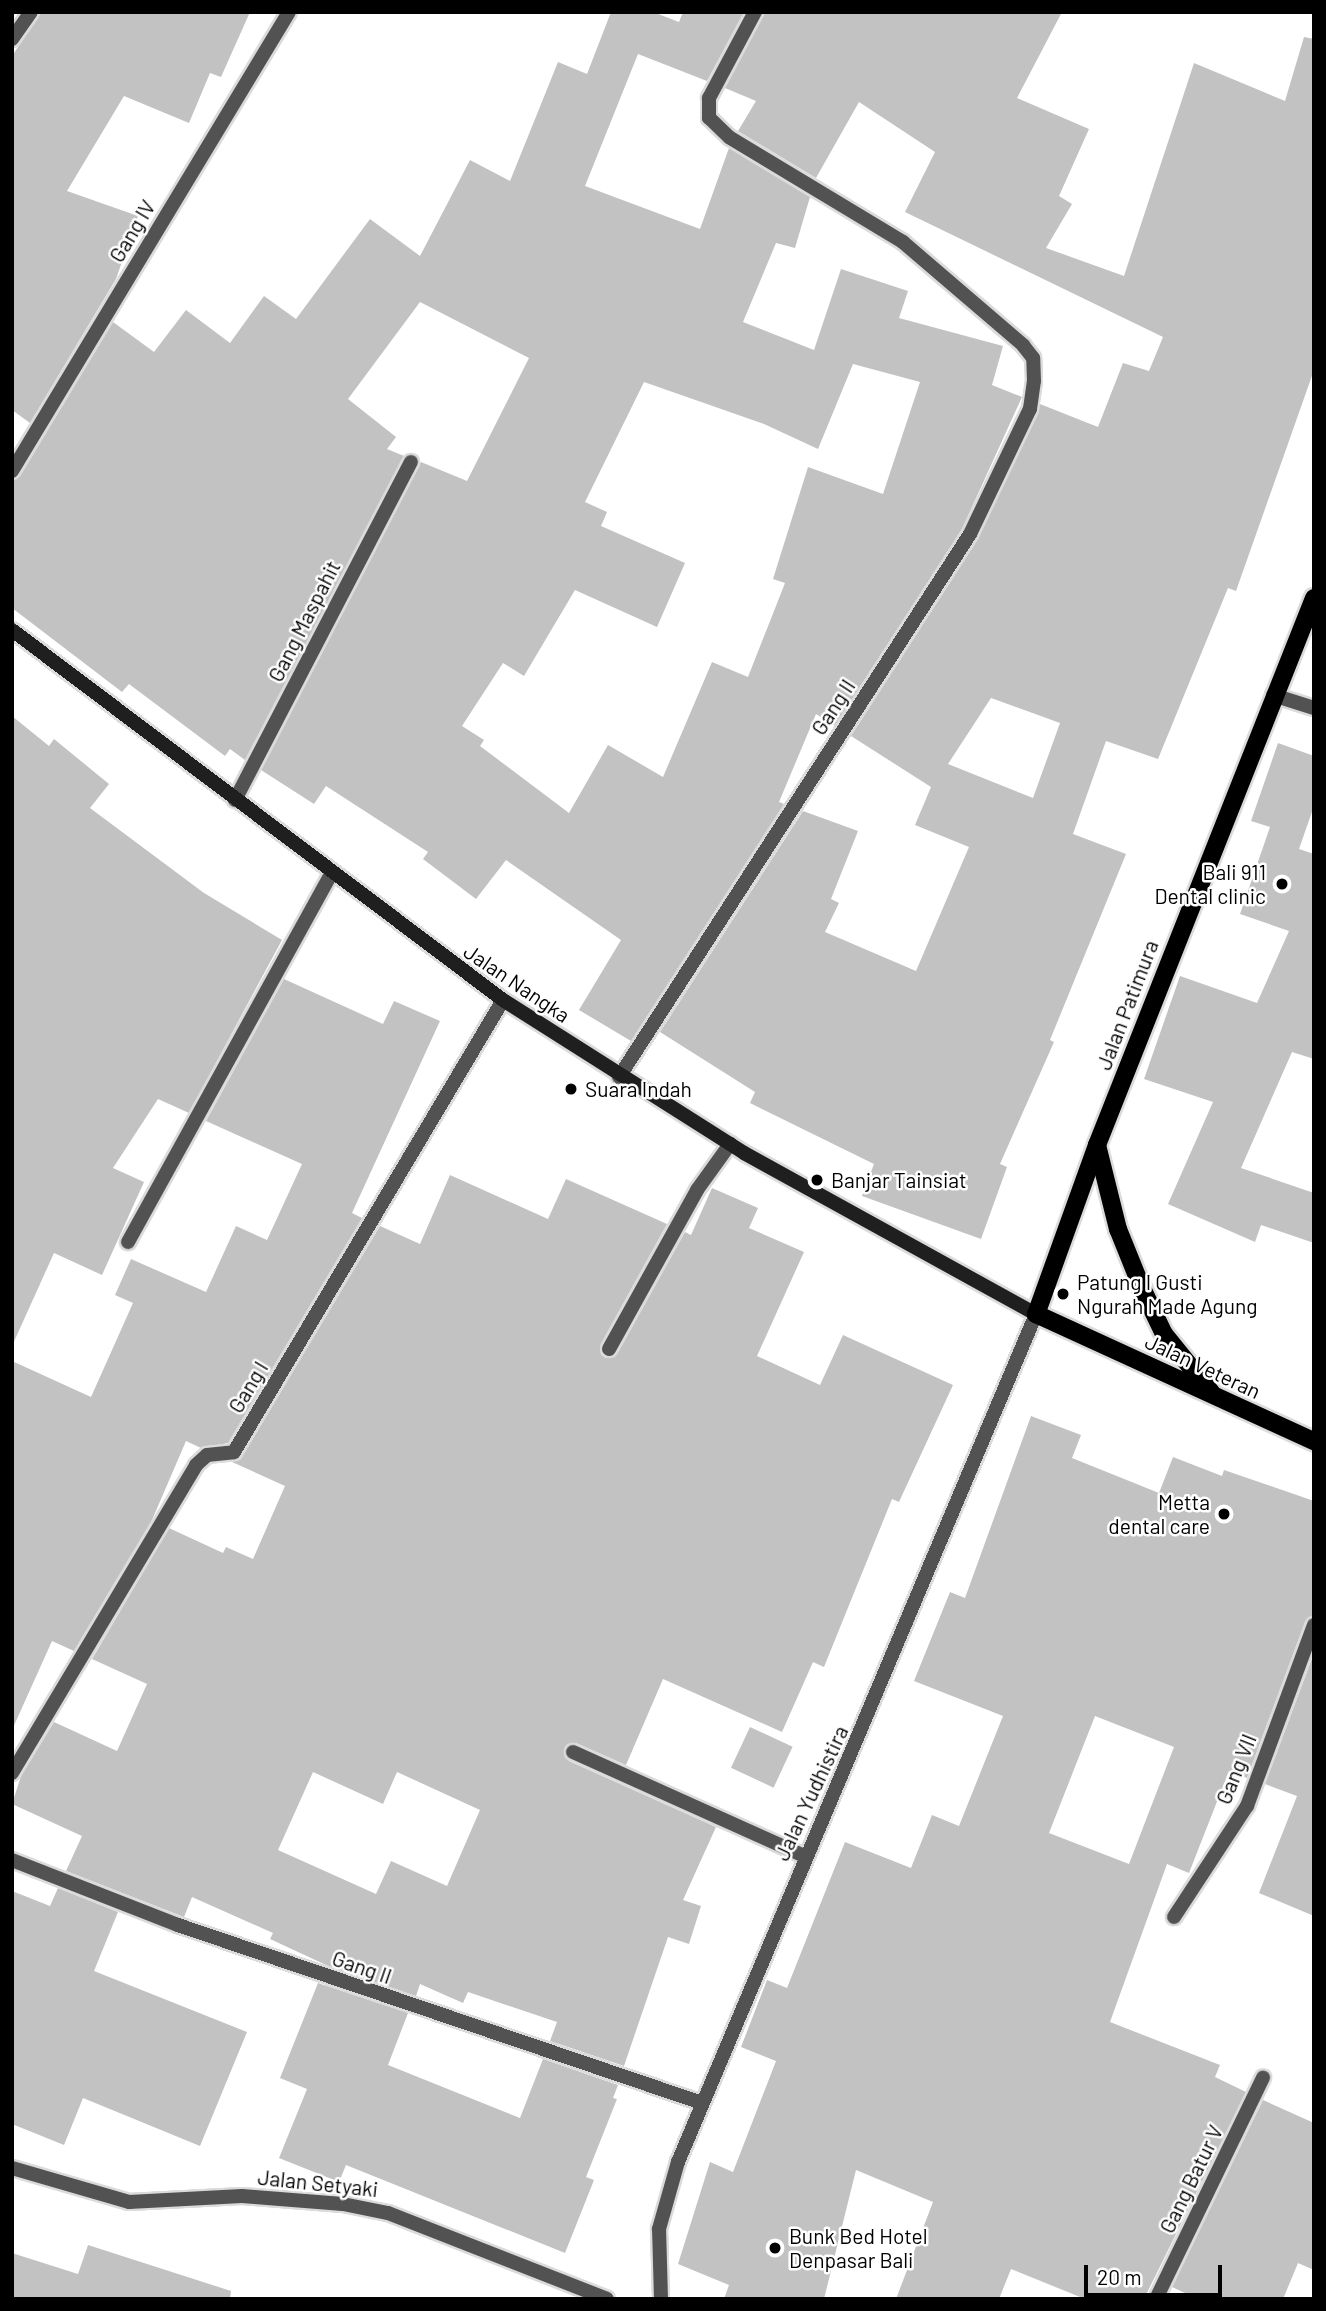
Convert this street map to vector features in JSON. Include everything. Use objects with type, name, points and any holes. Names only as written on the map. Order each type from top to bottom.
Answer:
[{"type":"main road","name":"Jalan Patimura","points":[[1036,1314],[1097,1144],[1273,695],[1314,598]]},
{"type":"main road","name":"Jalan Nangka","points":[[12,631],[503,1000],[619,1077],[730,1144],[1036,1314]]},
{"type":"main road","points":[[1097,1144],[1118,1229],[1141,1286],[1164,1334],[1215,1396]]},
{"type":"main road","name":"Jalan Veteran","points":[[1036,1314],[1314,1441]]},
{"type":"street","points":[[12,39],[31,12]]},
{"type":"street","name":"Gang IV","points":[[12,471],[289,12]]},
{"type":"street","name":"Gang II","points":[[619,1077],[970,534],[1030,409],[1033,358],[1023,345],[903,242],[729,137],[709,118],[709,98],[755,12]]},
{"type":"street","name":"Gang Maspahit","points":[[235,800],[411,462]]},
{"type":"street","points":[[1273,695],[1314,708]]},
{"type":"street","points":[[128,1242],[332,873]]},
{"type":"street","name":"Gang I","points":[[12,1773],[196,1465],[207,1455],[234,1452],[503,1000]]},
{"type":"street","points":[[609,1349],[697,1190],[730,1144]]},
{"type":"street","name":"Jalan Yudhistira","points":[[661,2299],[662,2214],[702,2103],[804,1856],[866,1725],[1036,1314]]},
{"type":"street","name":"Gang VII","points":[[1174,1917],[1247,1806],[1314,1625]]},
{"type":"street","points":[[573,1752],[804,1856]]},
{"type":"street","name":"Gang II","points":[[12,1860],[191,1929],[702,2103]]},
{"type":"street","name":"Gang Batur V","points":[[1156,2299],[1263,2078]]},
{"type":"street","name":"Jalan Setyaki","points":[[12,2168],[129,2202],[242,2196],[343,2204],[388,2213],[607,2299]]},
{"type":"building","points":[[41,12],[250,12],[221,77],[210,73],[189,123],[124,96],[67,191],[138,216],[116,279],[30,423],[12,410],[12,56]]},
{"type":"building","points":[[611,12],[653,12],[679,22],[683,12],[744,12],[707,81],[638,54],[585,186],[700,229],[729,148],[810,197],[795,248],[776,243],[743,322],[814,350],[841,269],[908,291],[899,318],[1003,346],[992,385],[1022,397],[962,529],[835,726],[816,714],[779,802],[784,804],[631,1041],[579,1010],[621,940],[506,860],[476,899],[423,859],[428,852],[326,786],[314,804],[261,770],[421,462],[467,481],[529,358],[420,302],[348,399],[396,437],[387,449],[404,456],[245,760],[230,749],[225,756],[129,684],[122,692],[12,608],[12,481],[20,476],[113,322],[154,352],[186,310],[230,343],[264,296],[296,319],[370,219],[420,256],[470,160],[510,181],[558,62],[587,74]],"holes":[[[853,364],[920,382],[883,494],[808,467],[773,579],[785,583],[748,677],[712,662],[663,777],[608,745],[569,813],[480,746],[484,740],[462,726],[503,663],[524,676],[575,590],[657,627],[685,563],[601,526],[607,512],[585,502],[644,382],[764,424],[818,449]]]},
{"type":"building","points":[[765,12],[1062,12],[1017,98],[1089,129],[1059,196],[1072,204],[1046,248],[1124,276],[1194,63],[1285,101],[1304,37],[1314,39],[1314,370],[1236,591],[1228,588],[1158,759],[1106,741],[1073,834],[1126,854],[1050,1040],[1054,1042],[1000,1164],[1007,1167],[981,1239],[862,1196],[874,1164],[750,1103],[755,1092],[660,1032],[803,811],[858,831],[831,899],[839,903],[825,932],[916,971],[969,847],[915,825],[931,787],[851,736],[978,539],[1040,404],[1098,427],[1123,363],[1149,371],[1163,337],[905,212],[935,152],[859,102],[816,178],[738,131],[756,101],[725,88]],"holes":[[[991,698],[1060,723],[1033,798],[948,764]]]},
{"type":"building","points":[[12,716],[49,746],[54,739],[109,784],[90,808],[204,893],[282,940],[189,1113],[158,1099],[113,1168],[144,1182],[102,1275],[54,1253],[12,1346]]},
{"type":"building","points":[[1278,743],[1314,756],[1314,806],[1299,849],[1314,854],[1314,1059],[1292,1052],[1241,1168],[1314,1193],[1314,1243],[1261,1225],[1255,1242],[1168,1204],[1213,1102],[1144,1079],[1180,976],[1257,1003],[1289,931],[1240,914],[1270,827],[1251,821]]},
{"type":"building","points":[[284,979],[383,1024],[394,1001],[440,1021],[352,1213],[362,1218],[228,1443],[201,1448],[186,1441],[152,1520],[74,1651],[52,1641],[12,1730],[12,1361],[91,1397],[133,1303],[115,1295],[131,1259],[206,1292],[236,1226],[267,1240],[302,1164],[206,1121]]},
{"type":"building","points":[[450,1175],[548,1219],[566,1179],[667,1224],[601,1344],[605,1358],[617,1354],[685,1232],[691,1235],[712,1188],[758,1208],[749,1228],[804,1252],[757,1356],[820,1385],[843,1335],[953,1385],[899,1502],[892,1499],[824,1667],[813,1662],[782,1732],[663,1679],[626,1765],[576,1743],[565,1747],[569,1761],[716,1827],[683,1900],[701,1906],[689,1944],[668,1937],[624,2066],[550,2041],[557,2022],[468,1992],[463,2003],[420,1984],[416,1996],[326,1965],[270,1939],[273,1933],[192,1897],[184,1917],[66,1871],[82,1836],[12,1804],[21,1776],[54,1722],[117,1751],[147,1684],[92,1659],[169,1528],[223,1553],[226,1547],[253,1559],[285,1486],[232,1462],[242,1457],[380,1226],[420,1244]],"holes":[[[313,1772],[383,1804],[397,1772],[480,1810],[447,1886],[391,1861],[376,1894],[278,1850]]]},
{"type":"building","points":[[1031,1416],[1081,1435],[1072,1458],[1159,1493],[1173,1457],[1222,1476],[1224,1470],[1314,1501],[1314,1616],[1305,1622],[1247,1778],[1229,1771],[1189,1873],[1167,1864],[1110,2022],[1220,2065],[1215,2077],[1246,2092],[1144,2299],[1085,2299],[1011,2269],[999,2299],[896,2299],[933,2202],[856,2170],[824,2299],[724,2299],[729,2285],[678,2264],[710,2162],[733,2172],[776,2061],[741,2047],[767,1980],[787,1988],[845,1842],[911,1868],[932,1815],[959,1826],[1003,1716],[914,1681],[950,1592],[965,1598]],"holes":[[[1095,1716],[1174,1747],[1129,1864],[1049,1833]]]},
{"type":"building","points":[[1314,1653],[1314,1916],[1259,1893],[1297,1796],[1265,1784]]},
{"type":"building","points":[[750,1727],[793,1747],[774,1788],[731,1768]]},
{"type":"building","points":[[58,1888],[118,1912],[94,1971],[247,2032],[200,2146],[83,2098],[64,2145],[12,2124],[12,1891],[50,1906]]},
{"type":"building","points":[[318,1983],[408,2013],[388,2065],[520,2118],[543,2059],[618,2085],[613,2098],[617,2099],[586,2177],[594,2180],[565,2253],[346,2165],[339,2182],[279,2158],[307,2089],[280,2078]]},
{"type":"building","points":[[1263,2100],[1314,2123],[1314,2270],[1298,2263],[1283,2299],[1198,2299],[1172,2287]]},
{"type":"building","points":[[88,2245],[231,2291],[230,2299],[12,2299],[12,2253],[78,2274]]},
{"type":"place","name":"Bali 911 Dental clinic","points":[[1282,884]]},
{"type":"place","name":"Suara Indah","points":[[571,1089]]},
{"type":"place","name":"Banjar Tainsiat","points":[[817,1180]]},
{"type":"place","name":"Patung I Gusti Ngurah Made Agung","points":[[1063,1294]]},
{"type":"place","name":"Metta dental care","points":[[1224,1514]]},
{"type":"place","name":"Bunk Bed Hotel Denpasar Bali","points":[[775,2248]]}]
